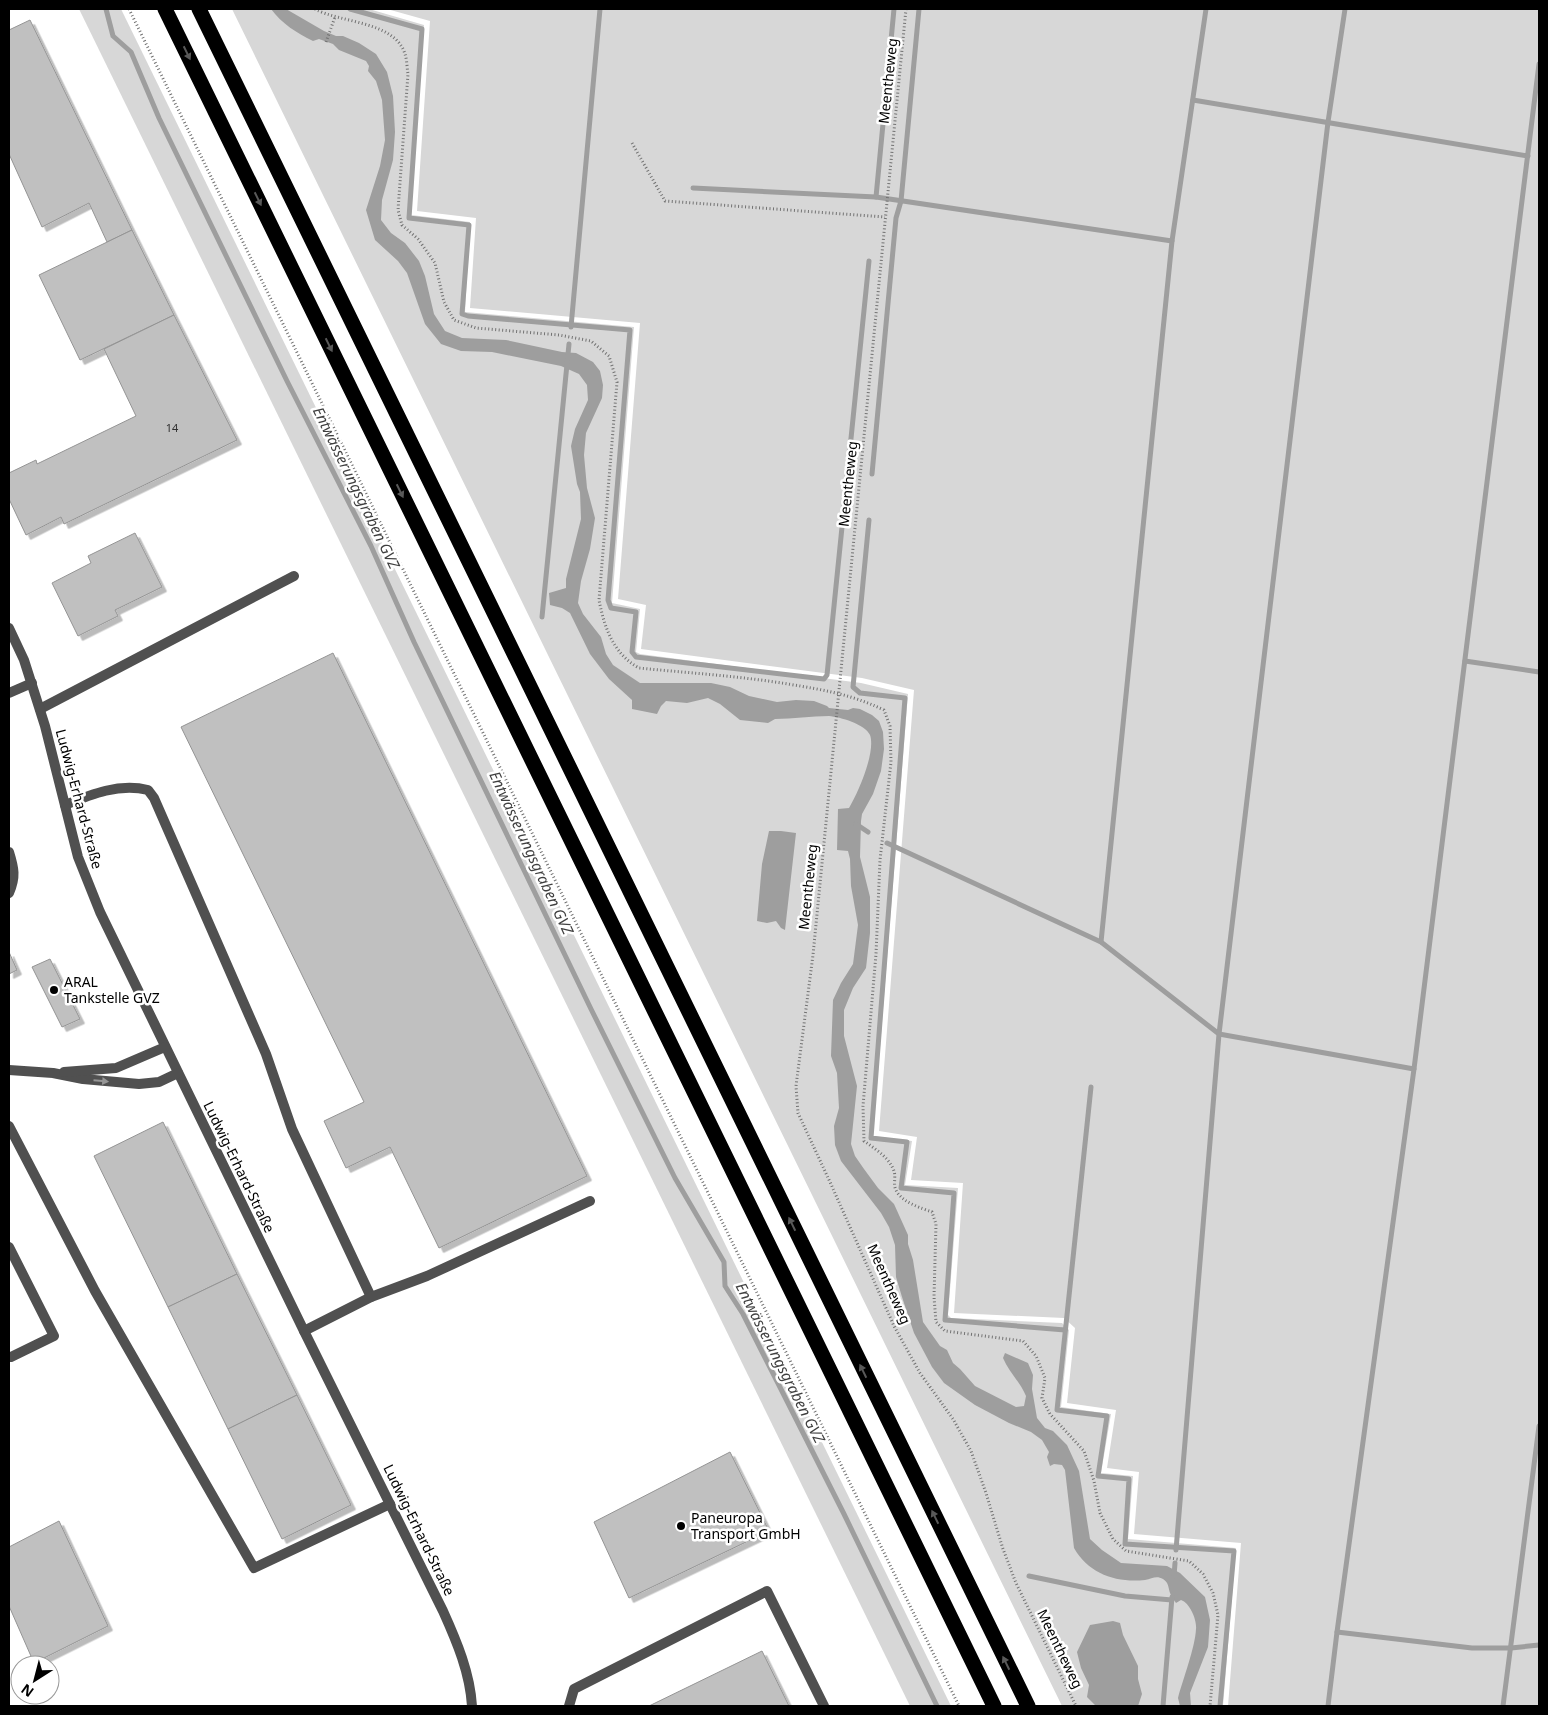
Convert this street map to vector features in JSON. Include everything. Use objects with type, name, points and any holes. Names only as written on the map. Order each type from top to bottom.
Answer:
[{"type":"highway","points":[[165,9],[994,1706]]},
{"type":"highway","points":[[199,9],[1028,1706]]},
{"type":"street","points":[[40,709],[294,576]]},
{"type":"street","name":"Ludwig-Erhard-Straße","points":[[9,628],[32,683],[78,857],[100,912],[304,1330],[444,1611],[460,1649],[471,1693],[472,1706]]},
{"type":"street","points":[[9,693],[32,683]]},
{"type":"street","points":[[65,805],[95,793],[127,787],[148,790],[154,798],[266,1054],[292,1129],[371,1297]]},
{"type":"street","points":[[9,852],[14,872],[14,882],[9,893]]},
{"type":"street","points":[[53,1073],[116,1068],[165,1047]]},
{"type":"street","points":[[9,1070],[53,1073],[83,1079],[139,1084],[159,1082],[178,1073]]},
{"type":"street","points":[[9,1126],[95,1291],[254,1568],[390,1504]]},
{"type":"street","points":[[304,1330],[371,1297],[427,1276],[590,1200]]},
{"type":"street","points":[[9,1247],[54,1336],[9,1356]]},
{"type":"street","points":[[569,1706],[574,1689],[767,1591],[824,1706]]},
{"type":"path","points":[[128,9],[959,1706]]},
{"type":"path","points":[[314,9],[323,14],[368,25],[393,37],[405,53],[408,74],[398,210],[402,225],[418,239],[435,263],[444,302],[454,320],[476,328],[559,335],[591,341],[610,356],[617,382],[599,600],[603,622],[616,648],[639,668],[748,678],[839,692],[884,710],[890,726],[890,762],[880,860],[876,954],[863,1106],[864,1141],[884,1156],[894,1171],[895,1190],[900,1196],[914,1205],[932,1212],[936,1224],[934,1296],[936,1322],[945,1331],[1023,1341],[1036,1356],[1045,1378],[1042,1398],[1050,1414],[1084,1450],[1094,1481],[1100,1513],[1113,1539],[1126,1551],[1189,1561],[1203,1574],[1213,1593],[1218,1615],[1210,1706]]},
{"type":"path","name":"Meentheweg","points":[[906,9],[808,999],[796,1086],[798,1113],[894,1326],[920,1373],[953,1419],[971,1451],[986,1493],[1002,1549],[1016,1583],[1076,1706]]},
{"type":"path","points":[[326,42],[335,16]]},
{"type":"path","points":[[632,143],[666,201],[885,217]]},
{"type":"shaded area","points":[[79,9],[121,9],[951,1706],[910,1706]]},
{"type":"shaded area","points":[[232,9],[369,9],[424,25],[411,215],[470,222],[465,312],[634,327],[612,603],[640,609],[636,652],[861,683],[908,694],[873,1136],[912,1141],[905,1185],[958,1188],[948,1315],[951,1318],[1062,1323],[1069,1330],[1061,1407],[1111,1414],[1101,1473],[1133,1476],[1128,1539],[1236,1548],[1223,1706],[1062,1706]]},
{"type":"shaded area","points":[[271,9],[286,9],[324,31],[359,43],[376,54],[387,72],[393,96],[395,132],[393,160],[382,200],[381,220],[391,233],[405,243],[419,261],[425,276],[434,314],[445,331],[462,338],[506,340],[562,352],[576,353],[593,362],[600,371],[603,385],[602,398],[586,433],[584,455],[587,488],[595,518],[578,603],[583,614],[601,637],[606,654],[613,665],[640,683],[711,683],[730,687],[749,696],[777,702],[814,701],[829,708],[860,709],[879,721],[883,732],[884,749],[881,771],[873,794],[862,814],[861,821],[860,857],[870,897],[870,933],[866,968],[853,988],[844,1010],[844,1036],[857,1086],[851,1144],[855,1156],[864,1169],[878,1188],[894,1204],[908,1235],[908,1244],[913,1260],[923,1322],[940,1346],[947,1350],[953,1363],[975,1386],[1016,1407],[1024,1406],[1026,1396],[1003,1358],[1005,1353],[1028,1363],[1033,1375],[1032,1389],[1037,1418],[1045,1428],[1053,1431],[1067,1445],[1079,1471],[1090,1539],[1121,1563],[1167,1566],[1180,1573],[1205,1597],[1210,1620],[1208,1647],[1190,1693],[1191,1706],[1180,1706],[1178,1698],[1195,1637],[1195,1621],[1190,1608],[1181,1600],[1176,1603],[1170,1594],[1167,1584],[1161,1578],[1156,1577],[1134,1581],[1124,1580],[1104,1575],[1087,1564],[1074,1548],[1065,1470],[1062,1465],[1054,1464],[1050,1466],[1047,1457],[1049,1452],[1042,1440],[1031,1432],[975,1405],[944,1383],[932,1367],[914,1333],[896,1277],[895,1245],[889,1227],[881,1213],[841,1161],[835,1145],[834,1126],[839,1108],[837,1073],[831,1056],[833,1000],[853,964],[858,925],[851,886],[848,851],[837,850],[838,809],[849,808],[857,793],[871,751],[870,735],[858,724],[829,716],[775,719],[768,723],[740,720],[720,704],[708,698],[687,703],[666,701],[657,714],[632,709],[632,700],[609,679],[590,654],[570,613],[562,608],[550,605],[549,593],[566,588],[566,579],[581,519],[580,492],[571,446],[575,429],[588,400],[587,385],[579,374],[561,366],[492,352],[461,351],[441,344],[425,324],[407,273],[398,261],[375,240],[366,210],[380,166],[385,140],[382,100],[376,81],[368,71],[369,66],[366,61],[339,50],[333,44],[319,39],[313,41],[301,35],[285,24]]},
{"type":"shaded area","points":[[387,9],[1539,9],[1539,1706],[1228,1706],[1241,1543],[1134,1534],[1139,1472],[1107,1468],[1116,1410],[1067,1403],[1075,1328],[1064,1318],[954,1313],[963,1183],[911,1180],[917,1137],[879,1131],[914,690],[862,678],[641,649],[646,605],[618,599],[640,323],[470,308],[476,218],[417,211],[430,21]]},
{"type":"shaded area","points":[[769,831],[796,833],[785,930],[776,921],[767,923],[757,921],[762,864]]},
{"type":"shaded area","points":[[1113,1621],[1120,1623],[1123,1635],[1138,1666],[1138,1679],[1142,1694],[1138,1706],[1096,1706],[1087,1697],[1089,1685],[1081,1668],[1077,1652],[1090,1625]]},
{"type":"building","points":[[30,20],[132,230],[107,242],[89,203],[42,227],[9,154],[9,30]]},
{"type":"building","points":[[132,230],[174,315],[80,360],[39,275]]},
{"type":"building","points":[[174,315],[237,440],[64,524],[61,517],[26,535],[9,499],[9,473],[36,460],[37,464],[136,416],[104,349]]},
{"type":"building","points":[[135,533],[162,587],[115,610],[118,616],[78,636],[52,583],[91,563],[88,556]]},
{"type":"building","points":[[333,653],[587,1176],[439,1248],[390,1147],[346,1168],[324,1121],[364,1102],[181,727]]},
{"type":"building","points":[[9,952],[17,970],[9,974]]},
{"type":"building","points":[[50,959],[80,1019],[62,1027],[32,967]]},
{"type":"building","points":[[163,1122],[237,1274],[168,1307],[94,1156]]},
{"type":"building","points":[[237,1274],[297,1395],[228,1429],[168,1307]]},
{"type":"building","points":[[297,1395],[351,1505],[282,1539],[228,1429]]},
{"type":"building","name":"Paneuropa Transport GmbH","points":[[730,1452],[769,1531],[629,1598],[594,1522]]},
{"type":"building","points":[[59,1521],[108,1626],[50,1655],[30,1655],[9,1606],[9,1547]]},
{"type":"building","points":[[762,1651],[789,1706],[649,1706]]},
{"type":"waterway","name":"Entwässerungsgraben GVZ","points":[[106,9],[113,36],[131,52],[159,118],[287,381],[371,546],[414,642],[591,1009],[675,1178],[724,1262],[725,1286],[743,1314],[844,1514],[937,1706]]},
{"type":"waterway","points":[[350,9],[422,29],[409,218],[469,225],[462,314],[630,330],[608,600],[611,608],[636,612],[632,652],[636,657],[824,679],[827,675],[869,261]]},
{"type":"waterway","points":[[571,327],[600,9]]},
{"type":"waterway","points":[[876,197],[894,9]]},
{"type":"waterway","points":[[872,474],[896,218],[901,201],[919,9]]},
{"type":"waterway","points":[[1101,942],[1172,241],[1206,9]]},
{"type":"waterway","points":[[1176,1550],[1219,1034],[1328,122],[1345,9]]},
{"type":"waterway","points":[[887,843],[1101,942],[1219,1034],[1414,1069],[1539,64]]},
{"type":"waterway","points":[[1193,100],[1528,156]]},
{"type":"waterway","points":[[693,188],[876,197],[1172,241]]},
{"type":"waterway","points":[[542,617],[569,344]]},
{"type":"waterway","points":[[869,520],[853,687],[860,693],[905,698],[871,1138],[907,1142],[901,1188],[954,1193],[945,1320],[1065,1330]]},
{"type":"waterway","points":[[1465,661],[1539,672]]},
{"type":"waterway","points":[[856,824],[868,832]]},
{"type":"waterway","points":[[1328,1706],[1414,1069]]},
{"type":"waterway","points":[[1091,1087],[1057,1410],[1107,1416],[1098,1476],[1129,1479],[1125,1544],[1234,1551],[1220,1706]]},
{"type":"waterway","points":[[1503,1706],[1539,1426]]},
{"type":"waterway","points":[[1174,1576],[1175,1563]]},
{"type":"waterway","points":[[1029,1576],[1125,1596],[1172,1600]]},
{"type":"waterway","points":[[1163,1706],[1172,1597]]},
{"type":"waterway","points":[[1337,1632],[1472,1648],[1511,1648],[1539,1645]]},
{"type":"place","name":"ARAL Tankstelle GVZ","points":[[54,990]]},
{"type":"place","name":"Paneuropa Transport GmbH","points":[[681,1526]]}]
